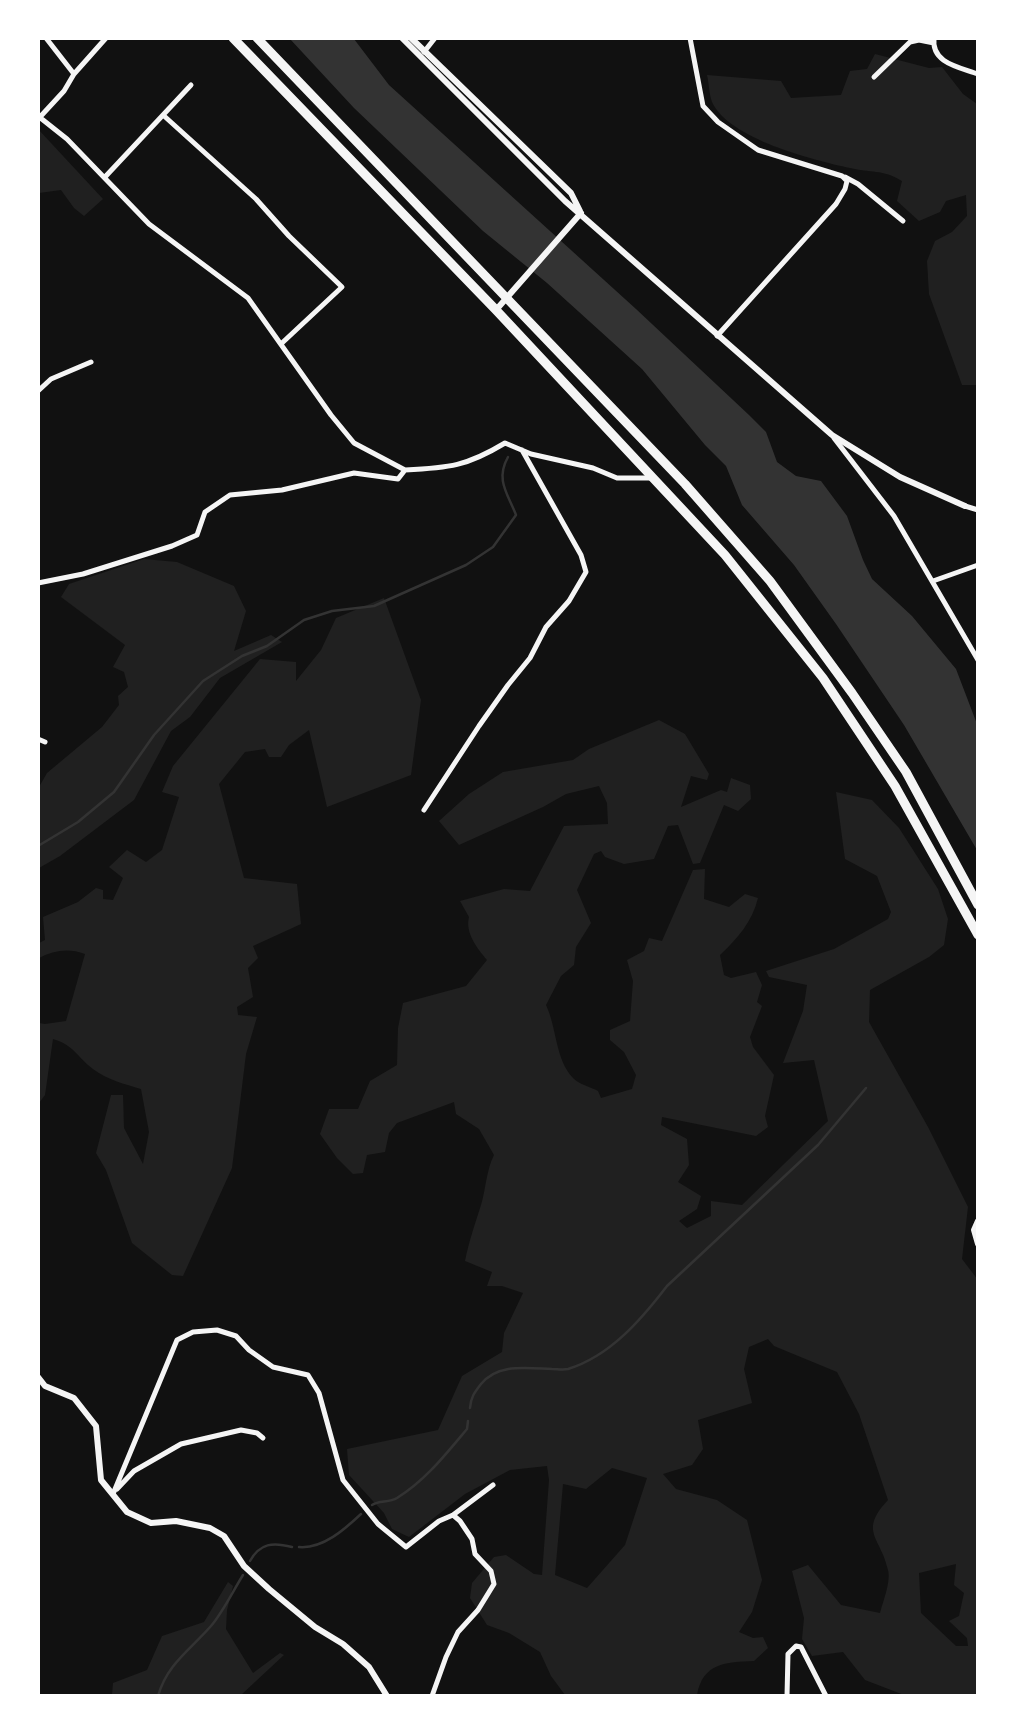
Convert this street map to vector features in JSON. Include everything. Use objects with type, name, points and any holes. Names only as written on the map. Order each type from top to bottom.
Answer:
[{"type":"highway","points":[[233,38],[496,310],[725,555],[823,678],[895,786],[978,935]]},
{"type":"highway","points":[[257,38],[510,295],[685,484],[770,582],[906,772],[978,905]]},
{"type":"street","points":[[46,38],[74,74]]},
{"type":"street","points":[[106,38],[74,74],[64,91],[39,117],[67,139],[149,224],[248,298],[354,443],[405,470],[458,466],[476,460],[505,443],[558,461],[593,468],[617,478],[652,478]]},
{"type":"street","points":[[401,38],[423,55],[571,193],[581,213],[716,336],[832,435],[900,477],[978,510]]},
{"type":"street","points":[[411,38],[423,55]]},
{"type":"street","points":[[423,55],[435,38]]},
{"type":"street","points":[[690,38],[703,106],[718,122],[758,150],[842,176],[858,184],[903,221]]},
{"type":"street","points":[[874,77],[910,42],[919,40],[934,41],[935,52],[942,60],[978,74]]},
{"type":"street","points":[[105,177],[191,85]]},
{"type":"street","points":[[163,115],[256,199],[289,236],[342,287],[282,343]]},
{"type":"street","points":[[716,336],[836,204],[847,181],[842,176]]},
{"type":"street","points":[[496,310],[581,213]]},
{"type":"street","points":[[38,391],[51,379],[91,362]]},
{"type":"street","points":[[832,435],[894,516],[978,660]]},
{"type":"street","points":[[424,810],[486,715],[530,659],[546,627],[569,601],[586,572],[580,555],[522,450]]},
{"type":"street","points":[[38,583],[83,574],[172,546],[197,535],[205,512],[230,495],[282,490],[354,473],[398,479],[405,470]]},
{"type":"street","points":[[933,581],[978,565]]},
{"type":"street","points":[[38,739],[45,742]]},
{"type":"street","points":[[978,1221],[974,1230],[978,1244]]},
{"type":"street","points":[[113,1494],[177,1340],[193,1332],[217,1330],[236,1336],[249,1350],[273,1367],[308,1375],[319,1393],[343,1480],[378,1524],[406,1547],[493,1485]]},
{"type":"street","points":[[38,1377],[45,1386],[74,1398],[96,1426],[102,1480],[127,1511],[150,1523],[176,1521],[210,1528],[224,1536],[244,1566],[269,1589],[369,1667],[387,1696]]},
{"type":"street","points":[[113,1494],[134,1471],[181,1444],[241,1430],[257,1433],[263,1438]]},
{"type":"street","points":[[432,1696],[458,1632],[478,1611],[494,1584],[491,1571],[475,1554],[472,1539],[453,1515]]},
{"type":"street","points":[[787,1696],[788,1654],[796,1646],[801,1647],[826,1696]]},
{"type":"shaded area","points":[[290,39],[354,39],[389,85],[636,309],[766,432],[777,462],[796,476],[821,481],[847,516],[872,579],[912,616],[956,669],[977,724],[977,850],[904,725],[836,624],[794,565],[742,505],[726,466],[705,445],[642,369],[547,283],[483,231],[354,108]]},
{"type":"shaded area","points":[[875,54],[929,68],[942,67],[963,94],[977,104],[977,385],[962,385],[929,294],[927,261],[935,241],[952,232],[967,216],[966,195],[946,201],[940,212],[919,221],[897,201],[902,181],[889,175],[857,170],[795,153],[753,137],[721,115],[711,99],[707,75],[781,81],[791,98],[841,95],[850,71],[867,69]]},
{"type":"shaded area","points":[[38,129],[103,199],[84,216],[74,208],[61,190],[39,193]]},
{"type":"shaded area","points":[[144,559],[177,562],[234,586],[246,611],[234,651],[271,635],[282,642],[220,678],[190,717],[171,731],[134,800],[60,856],[39,868],[39,787],[47,773],[102,727],[119,705],[118,696],[128,687],[124,672],[113,667],[125,645],[61,597],[69,584]]},
{"type":"shaded area","points":[[384,598],[421,700],[411,775],[327,807],[309,730],[289,745],[281,757],[269,757],[265,749],[245,752],[219,784],[244,878],[297,884],[301,924],[253,946],[258,958],[248,968],[253,997],[237,1007],[238,1015],[257,1017],[246,1054],[232,1168],[183,1276],[172,1275],[132,1243],[106,1170],[96,1153],[111,1095],[123,1095],[124,1128],[143,1164],[149,1132],[141,1089],[98,1073],[71,1048],[53,1039],[45,1095],[39,1103],[39,1023],[66,1021],[85,954],[62,951],[39,958],[39,943],[45,940],[43,917],[78,902],[96,888],[103,890],[103,899],[113,900],[123,878],[109,867],[127,850],[146,862],[162,850],[179,797],[162,792],[173,766],[260,659],[296,662],[296,681],[321,650],[336,618]]},
{"type":"shaded area","points":[[659,720],[685,734],[709,774],[707,780],[691,776],[681,807],[721,790],[727,792],[731,778],[750,785],[751,799],[738,811],[724,805],[700,863],[693,864],[678,825],[668,826],[654,859],[624,864],[605,857],[601,851],[594,854],[577,890],[591,923],[576,947],[574,965],[561,976],[546,1005],[559,1053],[573,1078],[598,1091],[601,1098],[632,1089],[636,1075],[624,1052],[610,1040],[610,1030],[630,1021],[633,981],[627,960],[644,951],[649,938],[662,941],[693,870],[705,869],[704,899],[729,907],[745,894],[758,898],[744,929],[720,955],[724,975],[731,978],[756,972],[762,985],[757,1002],[762,1006],[750,1037],[753,1047],[774,1075],[765,1116],[768,1127],[756,1136],[662,1117],[661,1125],[687,1139],[689,1165],[678,1182],[701,1196],[697,1209],[679,1221],[687,1228],[711,1216],[711,1201],[742,1205],[828,1121],[814,1060],[783,1063],[803,1011],[807,985],[769,977],[766,971],[834,949],[888,919],[891,912],[877,876],[845,859],[836,792],[872,800],[899,828],[938,889],[948,919],[944,945],[929,957],[870,990],[869,1022],[928,1127],[968,1207],[962,1259],[978,1280],[977,1695],[904,1695],[865,1680],[843,1652],[812,1656],[802,1639],[804,1618],[792,1571],[808,1565],[841,1605],[880,1613],[889,1575],[873,1528],[874,1520],[888,1500],[859,1414],[837,1372],[774,1346],[768,1339],[749,1347],[744,1369],[752,1403],[698,1420],[703,1449],[692,1465],[663,1474],[676,1489],[717,1500],[747,1520],[762,1580],[752,1612],[739,1632],[753,1638],[763,1637],[768,1648],[754,1661],[734,1662],[710,1670],[704,1676],[697,1695],[565,1695],[551,1676],[540,1652],[509,1633],[487,1625],[470,1598],[472,1583],[494,1557],[506,1555],[534,1574],[542,1575],[549,1480],[547,1466],[510,1470],[465,1494],[409,1537],[392,1529],[384,1513],[349,1475],[347,1449],[438,1430],[462,1376],[502,1352],[504,1333],[523,1293],[502,1286],[487,1286],[492,1272],[465,1261],[494,1155],[479,1129],[456,1114],[454,1102],[397,1123],[389,1133],[385,1152],[367,1155],[363,1173],[353,1174],[337,1158],[320,1134],[329,1109],[358,1109],[370,1081],[397,1065],[398,1028],[403,1003],[466,986],[487,960],[473,940],[469,917],[460,901],[504,889],[530,891],[564,826],[608,824],[607,803],[599,786],[566,794],[459,845],[439,821],[469,794],[503,772],[573,760],[589,749]],"holes":[[[612,1468],[647,1478],[625,1545],[587,1588],[555,1575],[563,1484],[586,1489]],[[956,1564],[954,1585],[964,1593],[959,1616],[949,1621],[967,1638],[968,1646],[956,1646],[921,1613],[919,1573]]]},
{"type":"shaded area","points":[[228,1582],[233,1586],[226,1629],[253,1673],[280,1653],[284,1655],[241,1695],[112,1695],[113,1683],[147,1670],[162,1636],[204,1622]]},
{"type":"waterway","points":[[38,846],[78,822],[114,792],[154,735],[203,681],[242,656],[267,646],[304,620],[332,611],[374,606],[466,565],[493,547],[516,515],[503,480],[504,465],[508,457]]},
{"type":"waterway","points":[[470,1408],[476,1390],[488,1377],[496,1373],[513,1368],[568,1369],[611,1346],[635,1324],[667,1286],[818,1145],[866,1088]]},
{"type":"waterway","points":[[372,1505],[394,1500],[417,1484],[467,1429],[468,1421]]},
{"type":"waterway","points":[[299,1547],[325,1541],[341,1532],[361,1514]]},
{"type":"waterway","points":[[250,1561],[258,1551],[268,1545],[292,1547]]},
{"type":"waterway","points":[[158,1696],[173,1666],[215,1620],[243,1575]]}]
